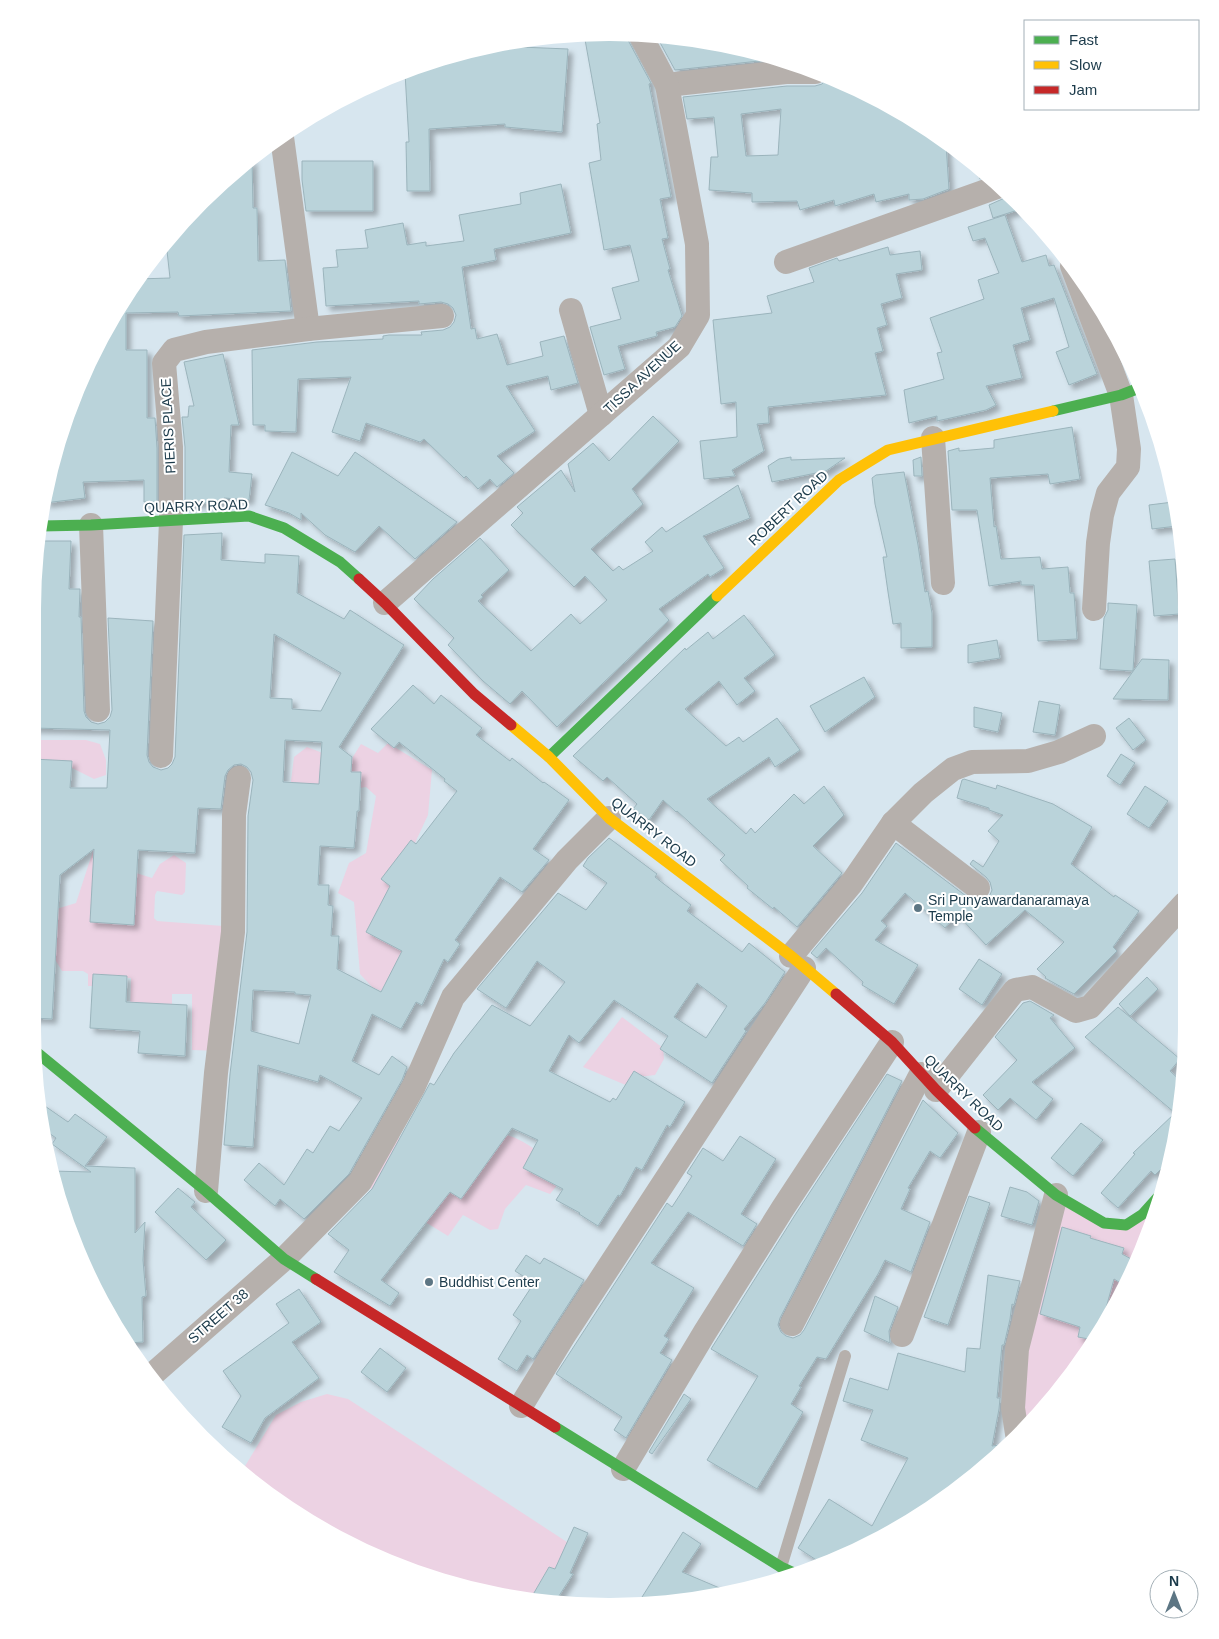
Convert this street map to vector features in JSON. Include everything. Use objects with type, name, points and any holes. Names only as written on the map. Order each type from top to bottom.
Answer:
[{"type":"street","name":"TISSA AVENUE","points":[[385,604],[679,347],[698,314],[697,244],[667,85],[644,42]]},
{"type":"street","points":[[667,85],[794,72]]},
{"type":"street","points":[[283,145],[308,329]]},
{"type":"street","points":[[786,262],[991,189]]},
{"type":"street","points":[[571,310],[601,415]]},
{"type":"street","points":[[1094,609],[1098,543],[1102,515],[1108,493],[1128,467],[1132,391],[1095,315]]},
{"type":"street","name":"PIERIS PLACE","points":[[161,756],[171,521],[171,447],[164,363],[174,350],[206,342],[308,329],[442,316]]},
{"type":"street","name":"ROBERT ROAD","points":[[549,757],[839,480],[888,450],[1132,391]]},
{"type":"street","points":[[933,438],[943,583]]},
{"type":"street","name":"QUARRY ROAD","points":[[48,526],[249,516],[284,528],[340,562],[385,604],[474,694],[549,757],[610,818],[798,962],[892,1042],[979,1132],[1056,1195],[1104,1223],[1126,1225],[1143,1214],[1150,1207]]},
{"type":"street","points":[[91,525],[98,710]]},
{"type":"street","points":[[521,1406],[798,962],[893,823],[924,793],[953,769],[972,762],[1028,760],[1059,752],[1094,736]]},
{"type":"street","points":[[206,1191],[216,1073],[233,932],[234,815],[239,778]]},
{"type":"street","name":"STREET 38","points":[[156,1371],[284,1259],[363,1177],[414,1086],[453,997],[567,860],[610,818]]},
{"type":"street","points":[[893,823],[978,888]]},
{"type":"street","points":[[792,1324],[929,1082],[1015,990],[1032,987],[1076,1011],[1090,1007],[1178,911]]},
{"type":"street","points":[[623,1469],[715,1315],[892,1042]]},
{"type":"street","points":[[42,1056],[206,1191],[284,1259],[623,1469],[779,1572]]},
{"type":"street","points":[[902,1335],[979,1132]]},
{"type":"street","points":[[1016,1425],[1013,1408],[1017,1349],[1056,1195]]},
{"type":"lane","points":[[784,1570],[845,1356]]},
{"type":"shaded area","points":[[41,740],[86,740],[100,744],[106,760],[106,775],[94,779],[62,763],[41,768]]},
{"type":"shaded area","points":[[388,743],[432,770],[428,815],[395,886],[427,912],[392,994],[373,988],[360,974],[354,902],[338,893],[349,863],[366,853],[376,796],[366,787],[329,793],[292,805],[291,781],[294,757],[307,747],[349,763],[361,744],[378,753]]},
{"type":"shaded area","points":[[94,848],[105,863],[152,878],[160,864],[174,855],[186,863],[185,892],[182,895],[157,891],[155,895],[154,918],[157,921],[223,926],[219,1051],[192,1050],[192,994],[172,994],[172,1011],[130,1011],[131,978],[96,978],[96,986],[88,986],[88,974],[83,971],[62,971],[56,961],[42,953],[53,910],[76,903]]},
{"type":"shaded area","points":[[622,1017],[663,1048],[664,1059],[655,1075],[638,1077],[628,1086],[583,1067]]},
{"type":"shaded area","points":[[389,1131],[435,1161],[506,1135],[518,1139],[542,1155],[551,1166],[559,1183],[550,1194],[526,1185],[505,1209],[498,1229],[490,1230],[463,1215],[448,1236],[360,1182]]},
{"type":"shaded area","points":[[1056,1195],[1104,1223],[1146,1217],[1119,1281],[1102,1314],[1082,1345],[1037,1404],[1016,1426],[1013,1408]]},
{"type":"shaded area","points":[[327,1394],[348,1399],[570,1544],[539,1593],[499,1587],[462,1578],[427,1568],[392,1554],[325,1522],[294,1502],[245,1465],[276,1415],[301,1402]]},
{"type":"building","points":[[585,42],[629,42],[651,83],[649,84],[671,197],[660,199],[668,238],[662,239],[670,269],[668,270],[682,316],[675,327],[656,332],[657,336],[618,346],[625,369],[604,375],[590,327],[621,319],[612,288],[639,281],[630,245],[604,250],[589,163],[601,160],[597,124],[600,123]]},
{"type":"building","points":[[661,43],[720,52],[758,61],[675,70]]},
{"type":"building","points":[[527,47],[568,49],[562,132],[505,127],[505,124],[429,129],[430,191],[407,191],[406,142],[409,142],[405,80],[427,71],[499,52]]},
{"type":"building","points":[[823,83],[861,100],[894,117],[947,153],[949,189],[923,199],[909,200],[909,194],[876,202],[874,194],[835,206],[834,200],[800,210],[797,201],[752,202],[752,193],[709,190],[711,157],[718,157],[714,117],[687,119],[683,97],[787,86],[815,86]],"holes":[[[781,109],[778,155],[746,156],[741,114]]]},
{"type":"building","points":[[302,161],[373,161],[373,211],[306,211],[302,180]]},
{"type":"building","points":[[252,168],[253,208],[257,208],[258,261],[285,260],[291,311],[179,316],[178,312],[126,313],[126,350],[147,350],[147,418],[155,418],[157,502],[144,502],[144,480],[83,482],[85,498],[51,502],[71,427],[100,358],[117,325],[148,279],[170,278],[167,254],[208,208]]},
{"type":"building","points":[[561,184],[571,233],[494,249],[496,260],[462,267],[471,329],[475,328],[477,339],[497,334],[507,365],[543,356],[540,342],[564,336],[578,383],[551,390],[548,376],[506,386],[535,431],[497,456],[514,473],[497,487],[490,479],[478,489],[424,439],[420,442],[366,423],[360,441],[332,432],[351,377],[298,379],[296,432],[265,431],[265,425],[253,425],[252,350],[317,342],[383,339],[383,336],[389,335],[422,335],[421,332],[443,330],[450,327],[454,322],[456,315],[453,308],[441,302],[419,304],[419,301],[326,306],[323,268],[338,267],[336,250],[368,248],[365,230],[403,223],[407,245],[426,242],[426,246],[464,241],[459,215],[521,204],[520,193]]},
{"type":"building","points":[[1002,199],[1014,211],[993,218],[989,205]]},
{"type":"building","points":[[1005,215],[1022,262],[1046,255],[1049,266],[1054,265],[1097,374],[1069,385],[1056,352],[1069,347],[1054,298],[1021,308],[1030,340],[1013,345],[1022,378],[986,386],[996,405],[986,410],[937,421],[937,416],[909,423],[904,390],[944,379],[937,353],[942,352],[930,318],[984,299],[978,280],[999,273],[985,238],[973,241],[968,227]]},
{"type":"building","points":[[888,247],[890,255],[920,251],[922,270],[896,274],[902,298],[881,304],[887,325],[877,328],[883,351],[875,353],[886,395],[768,407],[769,423],[757,424],[764,451],[732,470],[735,476],[704,479],[700,441],[737,437],[736,402],[721,404],[713,320],[772,313],[767,296],[814,282],[809,268],[837,258],[839,261]]},
{"type":"building","points":[[223,354],[239,425],[231,425],[229,472],[252,474],[249,500],[224,498],[224,502],[185,504],[185,447],[182,417],[188,417],[189,406],[194,406],[184,362]]},
{"type":"building","points":[[653,416],[679,441],[632,489],[643,504],[591,549],[613,571],[619,566],[623,570],[653,551],[645,542],[662,527],[666,532],[738,485],[750,518],[703,536],[724,568],[710,577],[708,574],[659,609],[669,620],[557,727],[522,691],[510,704],[483,681],[448,645],[454,638],[414,599],[433,579],[480,538],[509,570],[481,595],[483,597],[478,601],[531,651],[571,614],[580,624],[607,600],[585,576],[574,587],[511,525],[523,513],[517,507],[561,470],[575,492],[568,464],[593,443],[609,461]]},
{"type":"building","points":[[1072,427],[1080,479],[1050,484],[1048,474],[990,478],[994,527],[996,526],[1001,559],[1040,557],[1042,569],[1068,567],[1070,593],[1074,593],[1077,639],[1038,641],[1034,585],[1021,585],[1021,581],[989,586],[977,510],[952,510],[948,451],[959,448],[959,451],[994,448],[994,440]]},
{"type":"building","points":[[292,452],[338,476],[355,452],[457,522],[415,559],[379,526],[355,552],[325,535],[301,513],[301,520],[289,513],[265,505]]},
{"type":"building","points":[[791,457],[791,460],[845,458],[826,471],[772,482],[768,466],[779,459]]},
{"type":"building","points":[[921,457],[922,476],[914,476],[913,460]]},
{"type":"building","points":[[904,472],[925,592],[928,591],[932,613],[932,647],[901,648],[901,623],[893,624],[883,557],[887,557],[875,504],[872,478],[876,475]]},
{"type":"building","points":[[1168,503],[1172,527],[1152,529],[1149,505]]},
{"type":"building","points":[[222,533],[221,560],[265,563],[265,554],[299,556],[297,593],[344,619],[350,610],[404,645],[339,747],[352,757],[351,772],[361,772],[359,811],[357,811],[354,848],[320,846],[318,885],[329,885],[328,905],[333,906],[331,936],[339,936],[337,969],[381,992],[402,951],[366,932],[390,886],[381,879],[411,840],[416,844],[457,791],[399,742],[394,748],[371,729],[413,685],[434,704],[441,695],[482,728],[476,735],[510,761],[512,758],[543,783],[569,800],[533,849],[549,860],[522,892],[500,877],[455,940],[460,944],[448,962],[444,959],[422,1005],[416,1002],[401,1029],[372,1014],[352,1061],[379,1075],[392,1056],[407,1067],[402,1080],[349,1174],[304,1219],[280,1199],[275,1206],[244,1180],[259,1163],[284,1185],[307,1149],[313,1153],[330,1126],[339,1131],[362,1098],[320,1075],[318,1082],[258,1065],[253,1147],[224,1145],[230,1074],[247,932],[248,816],[253,780],[251,772],[247,767],[241,764],[234,765],[228,770],[225,776],[221,809],[198,808],[195,853],[138,850],[134,925],[90,922],[94,849],[60,875],[52,1019],[41,1018],[41,759],[72,761],[70,788],[107,788],[110,730],[41,728],[41,610],[45,541],[71,541],[69,589],[80,589],[79,617],[81,617],[84,711],[86,717],[91,722],[98,724],[105,722],[110,717],[112,710],[108,618],[153,621],[147,755],[153,767],[161,770],[168,768],[175,757],[184,535]],"holes":[[[274,634],[341,673],[321,711],[292,709],[292,699],[270,698]],[[285,740],[322,742],[319,784],[283,782]],[[253,990],[295,992],[295,994],[311,995],[299,1044],[251,1031]]]},
{"type":"building","points":[[1175,559],[1178,614],[1154,616],[1149,561]]},
{"type":"building","points":[[1108,603],[1137,605],[1133,671],[1100,669],[1104,618],[1108,610]]},
{"type":"building","points":[[744,615],[775,655],[744,678],[755,691],[737,705],[719,681],[685,709],[726,746],[739,737],[743,742],[777,718],[800,750],[775,767],[769,757],[707,799],[746,834],[751,828],[755,833],[794,794],[804,804],[824,786],[844,815],[813,846],[842,873],[797,927],[774,907],[773,909],[747,888],[748,886],[720,860],[725,855],[663,800],[649,820],[633,809],[637,804],[607,777],[603,781],[573,756],[685,648],[686,650],[708,632],[713,639]]},
{"type":"building","points":[[997,640],[1000,658],[968,663],[968,645]]},
{"type":"building","points":[[1142,659],[1169,660],[1168,700],[1113,699]]},
{"type":"building","points":[[864,677],[875,697],[825,732],[810,706]]},
{"type":"building","points":[[1039,701],[1060,705],[1055,735],[1033,732]]},
{"type":"building","points":[[974,707],[1002,713],[998,732],[974,727]]},
{"type":"building","points":[[1129,718],[1146,740],[1133,750],[1116,728]]},
{"type":"building","points":[[1121,754],[1135,763],[1120,785],[1107,776]]},
{"type":"building","points":[[962,780],[996,789],[997,785],[1053,804],[1092,827],[1071,864],[1114,897],[1115,895],[1139,911],[1113,947],[1117,951],[1074,994],[1045,978],[1037,969],[1064,942],[1025,910],[986,945],[957,914],[945,928],[905,893],[881,921],[887,926],[875,940],[918,965],[894,1004],[862,985],[863,982],[826,948],[817,958],[811,953],[862,893],[896,843],[970,899],[977,902],[989,897],[992,890],[990,882],[970,864],[973,860],[983,867],[999,841],[988,831],[1003,815],[989,810],[989,808],[957,798]]},
{"type":"building","points":[[1145,786],[1168,801],[1149,828],[1127,814]]},
{"type":"building","points":[[609,838],[657,874],[655,877],[691,905],[687,911],[742,952],[749,943],[785,972],[765,1003],[744,1029],[746,1031],[712,1083],[660,1049],[668,1036],[614,1000],[579,1043],[569,1035],[549,1071],[610,1102],[613,1098],[616,1100],[634,1071],[685,1102],[670,1127],[667,1125],[642,1170],[636,1167],[620,1196],[618,1195],[598,1226],[580,1213],[556,1200],[563,1189],[523,1168],[538,1140],[512,1128],[461,1199],[450,1192],[381,1280],[399,1293],[390,1306],[334,1272],[349,1250],[328,1234],[372,1189],[430,1083],[434,1085],[454,1053],[492,1005],[530,1026],[565,982],[537,961],[506,1008],[477,989],[558,893],[586,910],[607,883],[583,866],[588,858]],"holes":[[[697,983],[727,1006],[706,1038],[674,1017]]]},
{"type":"building","points":[[979,959],[1002,974],[982,1005],[959,989]]},
{"type":"building","points":[[93,974],[127,976],[126,1002],[187,1005],[185,1056],[138,1053],[140,1031],[90,1028]]},
{"type":"building","points":[[1147,977],[1158,989],[1130,1016],[1119,1004]]},
{"type":"building","points":[[1030,1001],[1054,1015],[1050,1018],[1075,1048],[1032,1082],[1053,1099],[1036,1120],[1010,1098],[998,1110],[983,1095],[1017,1060],[995,1037],[1023,1003]]},
{"type":"building","points":[[1118,1007],[1177,1057],[1177,1062],[1170,1071],[1176,1076],[1172,1110],[1085,1037]]},
{"type":"building","points":[[887,1074],[902,1081],[780,1318],[778,1325],[781,1332],[793,1338],[800,1335],[804,1330],[923,1100],[958,1133],[940,1158],[930,1151],[908,1188],[910,1189],[901,1209],[930,1222],[911,1272],[885,1260],[826,1359],[817,1357],[799,1386],[801,1387],[791,1404],[803,1412],[757,1489],[707,1460],[758,1376],[711,1349]]},
{"type":"building","points":[[47,1107],[68,1122],[75,1114],[107,1137],[85,1166],[135,1168],[135,1233],[145,1222],[143,1260],[146,1296],[142,1297],[143,1342],[135,1343],[117,1314],[100,1281],[71,1212],[60,1171],[91,1172],[53,1145],[56,1138],[51,1135]]},
{"type":"building","points":[[1171,1117],[1160,1170],[1155,1175],[1151,1171],[1118,1208],[1101,1193],[1135,1154],[1133,1153]]},
{"type":"building","points":[[1081,1123],[1103,1140],[1073,1176],[1051,1158]]},
{"type":"building","points":[[740,1136],[776,1159],[741,1214],[757,1224],[743,1246],[688,1212],[651,1263],[694,1288],[664,1336],[669,1339],[660,1353],[672,1360],[626,1438],[614,1430],[622,1417],[556,1374],[667,1203],[672,1207],[692,1176],[687,1173],[703,1148],[723,1161]]},
{"type":"building","points":[[1010,1187],[1027,1192],[1039,1201],[1032,1225],[1001,1216]]},
{"type":"building","points":[[178,1188],[195,1202],[191,1207],[226,1240],[206,1260],[155,1212]]},
{"type":"building","points":[[969,1196],[990,1203],[948,1325],[924,1317]]},
{"type":"building","points":[[1062,1227],[1124,1248],[1122,1254],[1129,1258],[1119,1282],[1114,1279],[1107,1304],[1086,1339],[1078,1337],[1080,1327],[1040,1314]]},
{"type":"building","points":[[526,1255],[540,1264],[544,1258],[584,1280],[533,1359],[527,1355],[517,1371],[498,1359],[521,1321],[513,1315],[534,1283],[515,1271]]},
{"type":"building","points":[[988,1275],[1020,1281],[1014,1305],[1012,1304],[1004,1345],[1002,1345],[997,1398],[1000,1398],[999,1409],[992,1446],[996,1445],[955,1480],[894,1522],[815,1559],[798,1548],[829,1499],[872,1526],[908,1458],[861,1440],[873,1410],[843,1401],[850,1378],[888,1390],[898,1353],[965,1372],[967,1348],[980,1349]]},
{"type":"building","points":[[299,1289],[321,1322],[292,1342],[319,1378],[265,1418],[251,1443],[222,1427],[241,1396],[223,1371],[289,1323],[276,1304]]},
{"type":"building","points":[[875,1296],[898,1307],[889,1331],[890,1343],[864,1331]]},
{"type":"building","points":[[380,1348],[406,1368],[387,1392],[361,1372]]},
{"type":"building","points":[[684,1394],[691,1399],[652,1454],[649,1452]]},
{"type":"building","points":[[574,1527],[588,1533],[570,1573],[573,1574],[559,1596],[534,1593],[549,1567],[555,1569]]},
{"type":"building","points":[[683,1532],[701,1544],[682,1572],[718,1587],[642,1597]]},
{"type":"traffic: fast","points":[[1053,411],[1133,390]]},
{"type":"traffic: fast","points":[[48,526],[249,516],[284,528],[340,562],[359,579]]},
{"type":"traffic: fast","points":[[549,757],[717,596]]},
{"type":"traffic: fast","points":[[42,1056],[206,1191],[284,1259],[316,1279]]},
{"type":"traffic: fast","points":[[975,1128],[1056,1195],[1104,1223],[1126,1225],[1143,1214],[1150,1207]]},
{"type":"traffic: fast","points":[[555,1427],[787,1570]]},
{"type":"traffic: slow","points":[[717,596],[839,480],[888,450],[1053,411]]},
{"type":"traffic: slow","points":[[511,725],[549,757],[609,818],[791,956],[836,994]]},
{"type":"traffic: jam","points":[[359,579],[474,694],[511,725]]},
{"type":"traffic: jam","points":[[836,994],[892,1042],[936,1090],[975,1128]]},
{"type":"traffic: jam","points":[[316,1279],[555,1427]]},
{"type":"place","name":"Sri Punyawardanaramaya Temple","points":[[918,908]]},
{"type":"place","name":"Buddhist Center","points":[[429,1282]]}]
